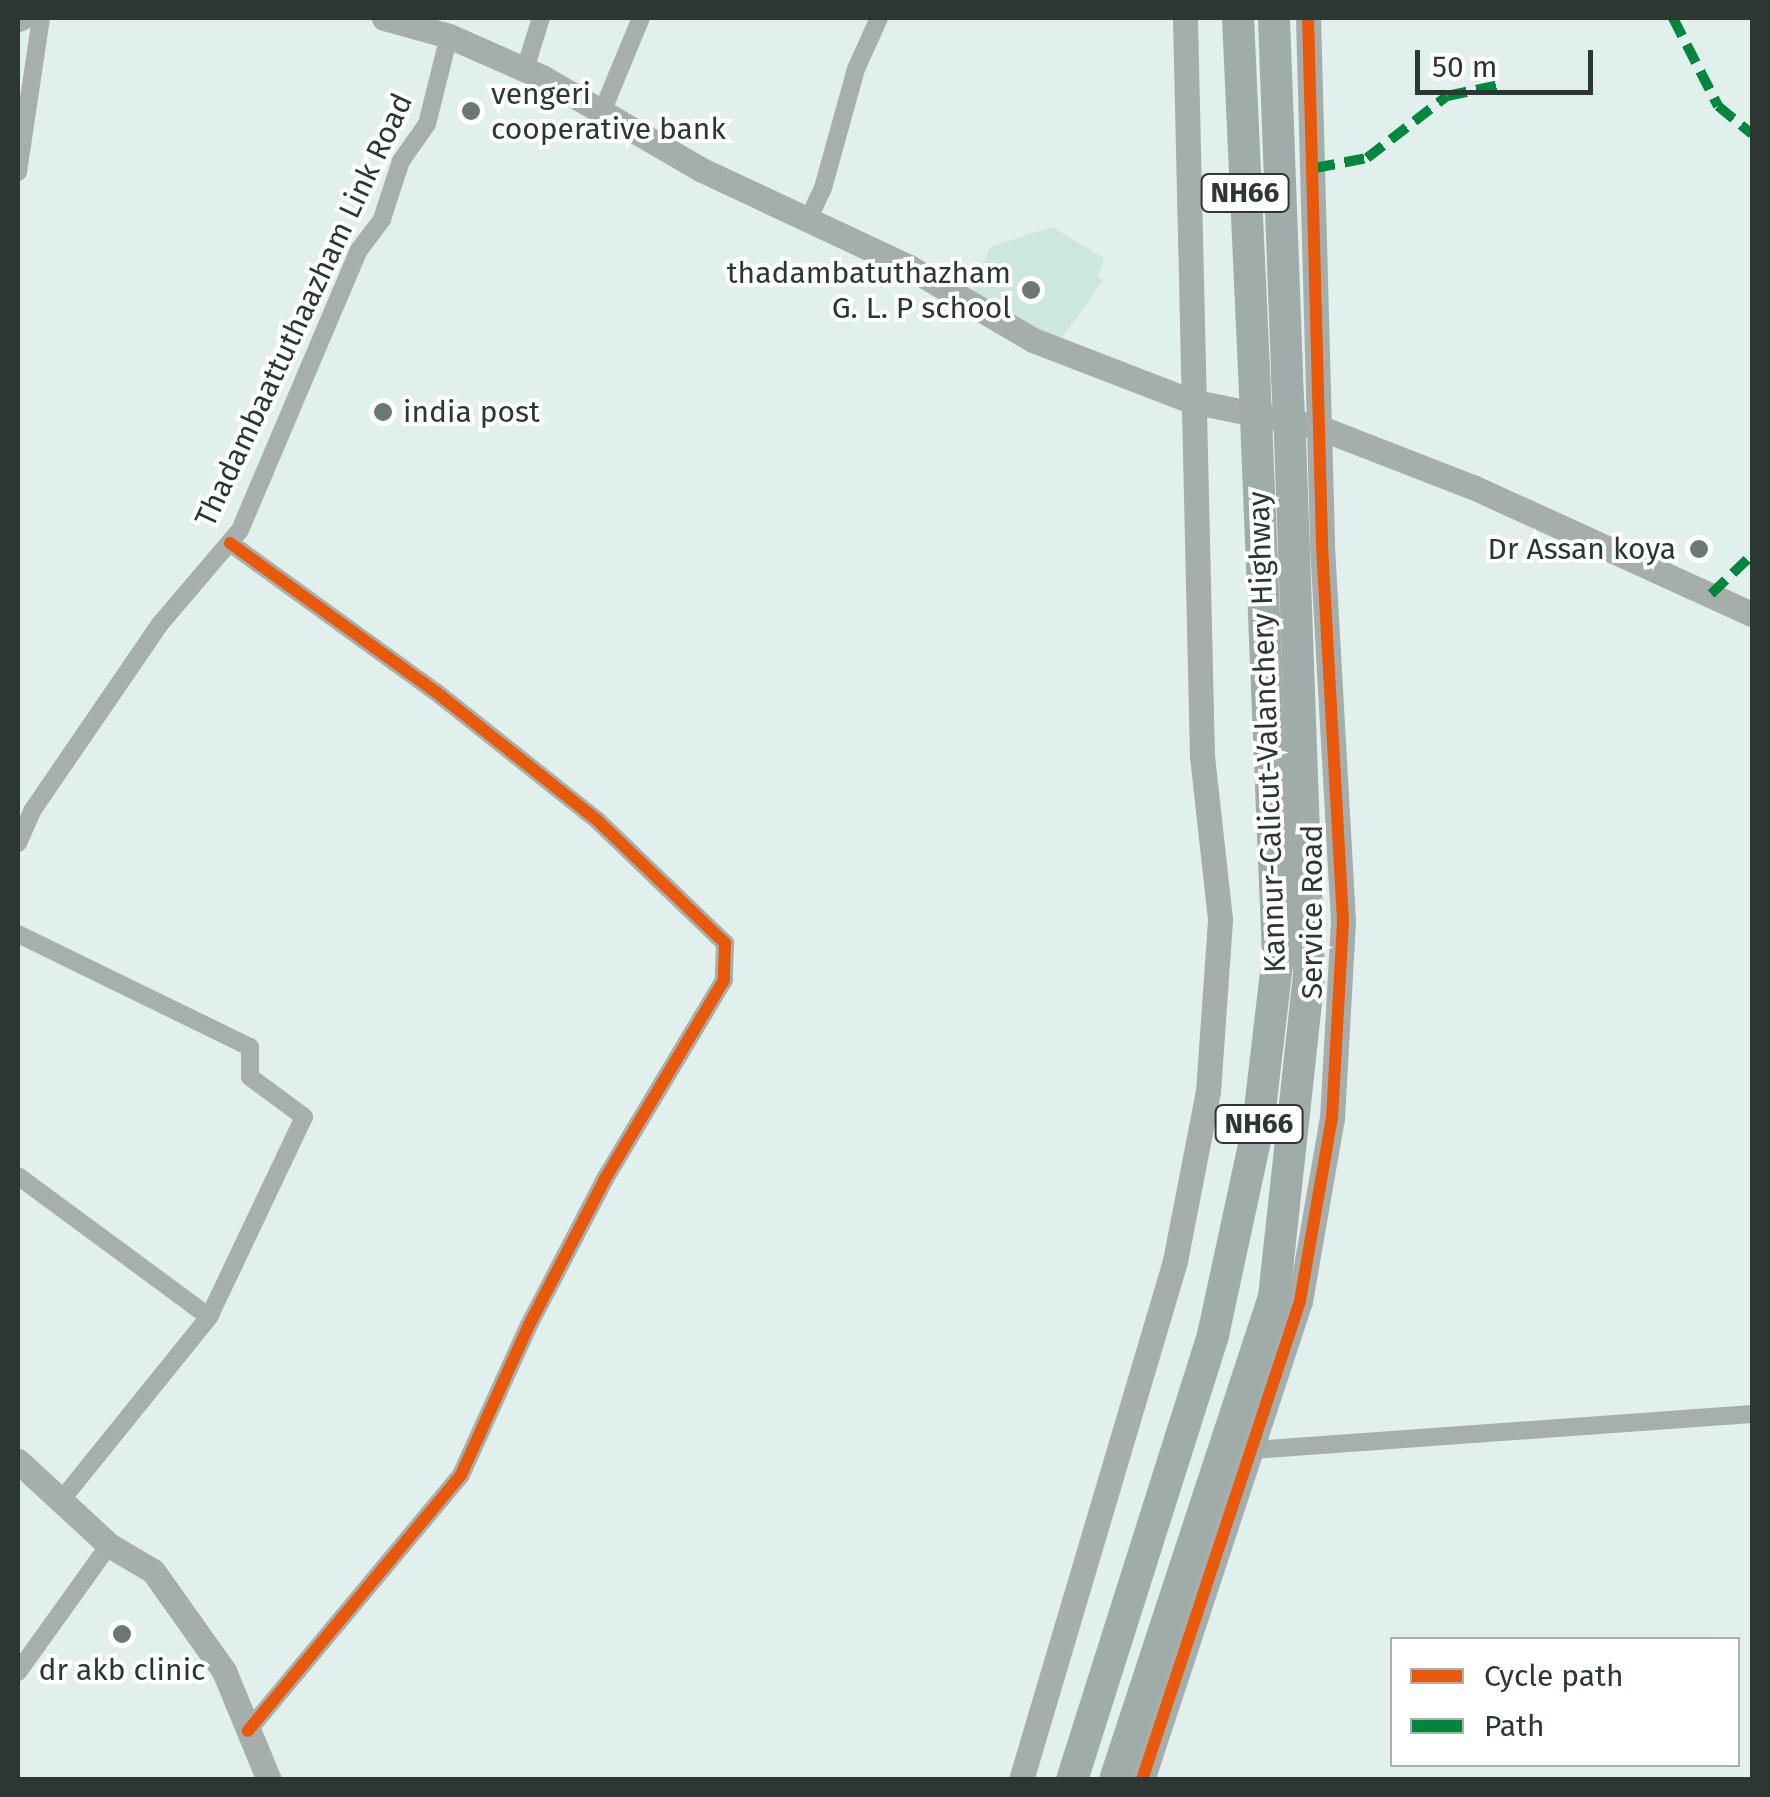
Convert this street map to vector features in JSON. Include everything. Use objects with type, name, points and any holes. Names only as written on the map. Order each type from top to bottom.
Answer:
[{"type":"highway","name":"Kannur-Calicut-Valanchery Highway","points":[[1072,1780],[1213,1335],[1258,1126],[1278,958],[1288,436],[1254,368],[1238,18]]},
{"type":"highway","name":"NH66","points":[[1115,1780],[1274,1297],[1309,974],[1274,18]]},
{"type":"street","points":[[18,172],[41,18]]},
{"type":"street","points":[[384,18],[448,36],[525,69],[702,170],[909,266],[1033,340],[1288,436],[1473,487],[1752,614]]},
{"type":"street","points":[[525,69],[541,18]]},
{"type":"street","points":[[602,112],[641,18]]},
{"type":"street","points":[[808,220],[823,188],[856,69],[878,18]]},
{"type":"street","points":[[1021,1780],[1175,1261],[1208,1092],[1220,920],[1202,757],[1184,18]]},
{"type":"street","name":"Service Road","points":[[1142,1780],[1300,1301],[1332,1118],[1343,921],[1288,436],[1315,168],[1308,18]]},
{"type":"street","name":"Thadambaattuthaazham Link Road","points":[[18,843],[32,812],[160,624],[240,530],[358,250],[382,218],[401,162],[427,124],[448,36]]},
{"type":"street","points":[[230,543],[436,692],[597,820],[725,943],[724,980],[596,1195],[529,1325],[462,1475],[248,1731]]},
{"type":"street","points":[[18,934],[250,1047],[250,1077],[304,1116],[208,1317],[63,1498]]},
{"type":"street","points":[[18,1176],[208,1317]]},
{"type":"street","points":[[1252,1450],[1752,1414]]},
{"type":"street","points":[[18,1460],[109,1545],[153,1571],[224,1671],[268,1780]]},
{"type":"street","points":[[18,1672],[109,1545]]},
{"type":"shaded area","name":"thadambatuthazham G. L. P school","points":[[1052,227],[1104,258],[1098,277],[1103,280],[1058,344],[969,297],[990,247]]},
{"type":"marked path","points":[[1673,18],[1718,106],[1752,134]]},
{"type":"marked path","points":[[1315,168],[1367,158],[1447,96],[1499,85]]},
{"type":"marked path","points":[[1711,594],[1752,555]]},
{"type":"cycle path","points":[[1142,1780],[1300,1301],[1332,1118],[1343,921],[1322,541],[1308,18]]},
{"type":"cycle path","points":[[230,543],[436,692],[597,820],[725,943],[724,980],[605,1179],[529,1325],[461,1475],[248,1731]]},
{"type":"place","name":"vengeri cooperative bank","points":[[471,111]]},
{"type":"place","name":"thadambatuthazham G. L. P school","points":[[1031,290]]},
{"type":"place","name":"india post","points":[[383,412]]},
{"type":"place","name":"Dr Assan koya","points":[[1699,549]]},
{"type":"place","name":"dr akb clinic","points":[[122,1634]]}]
